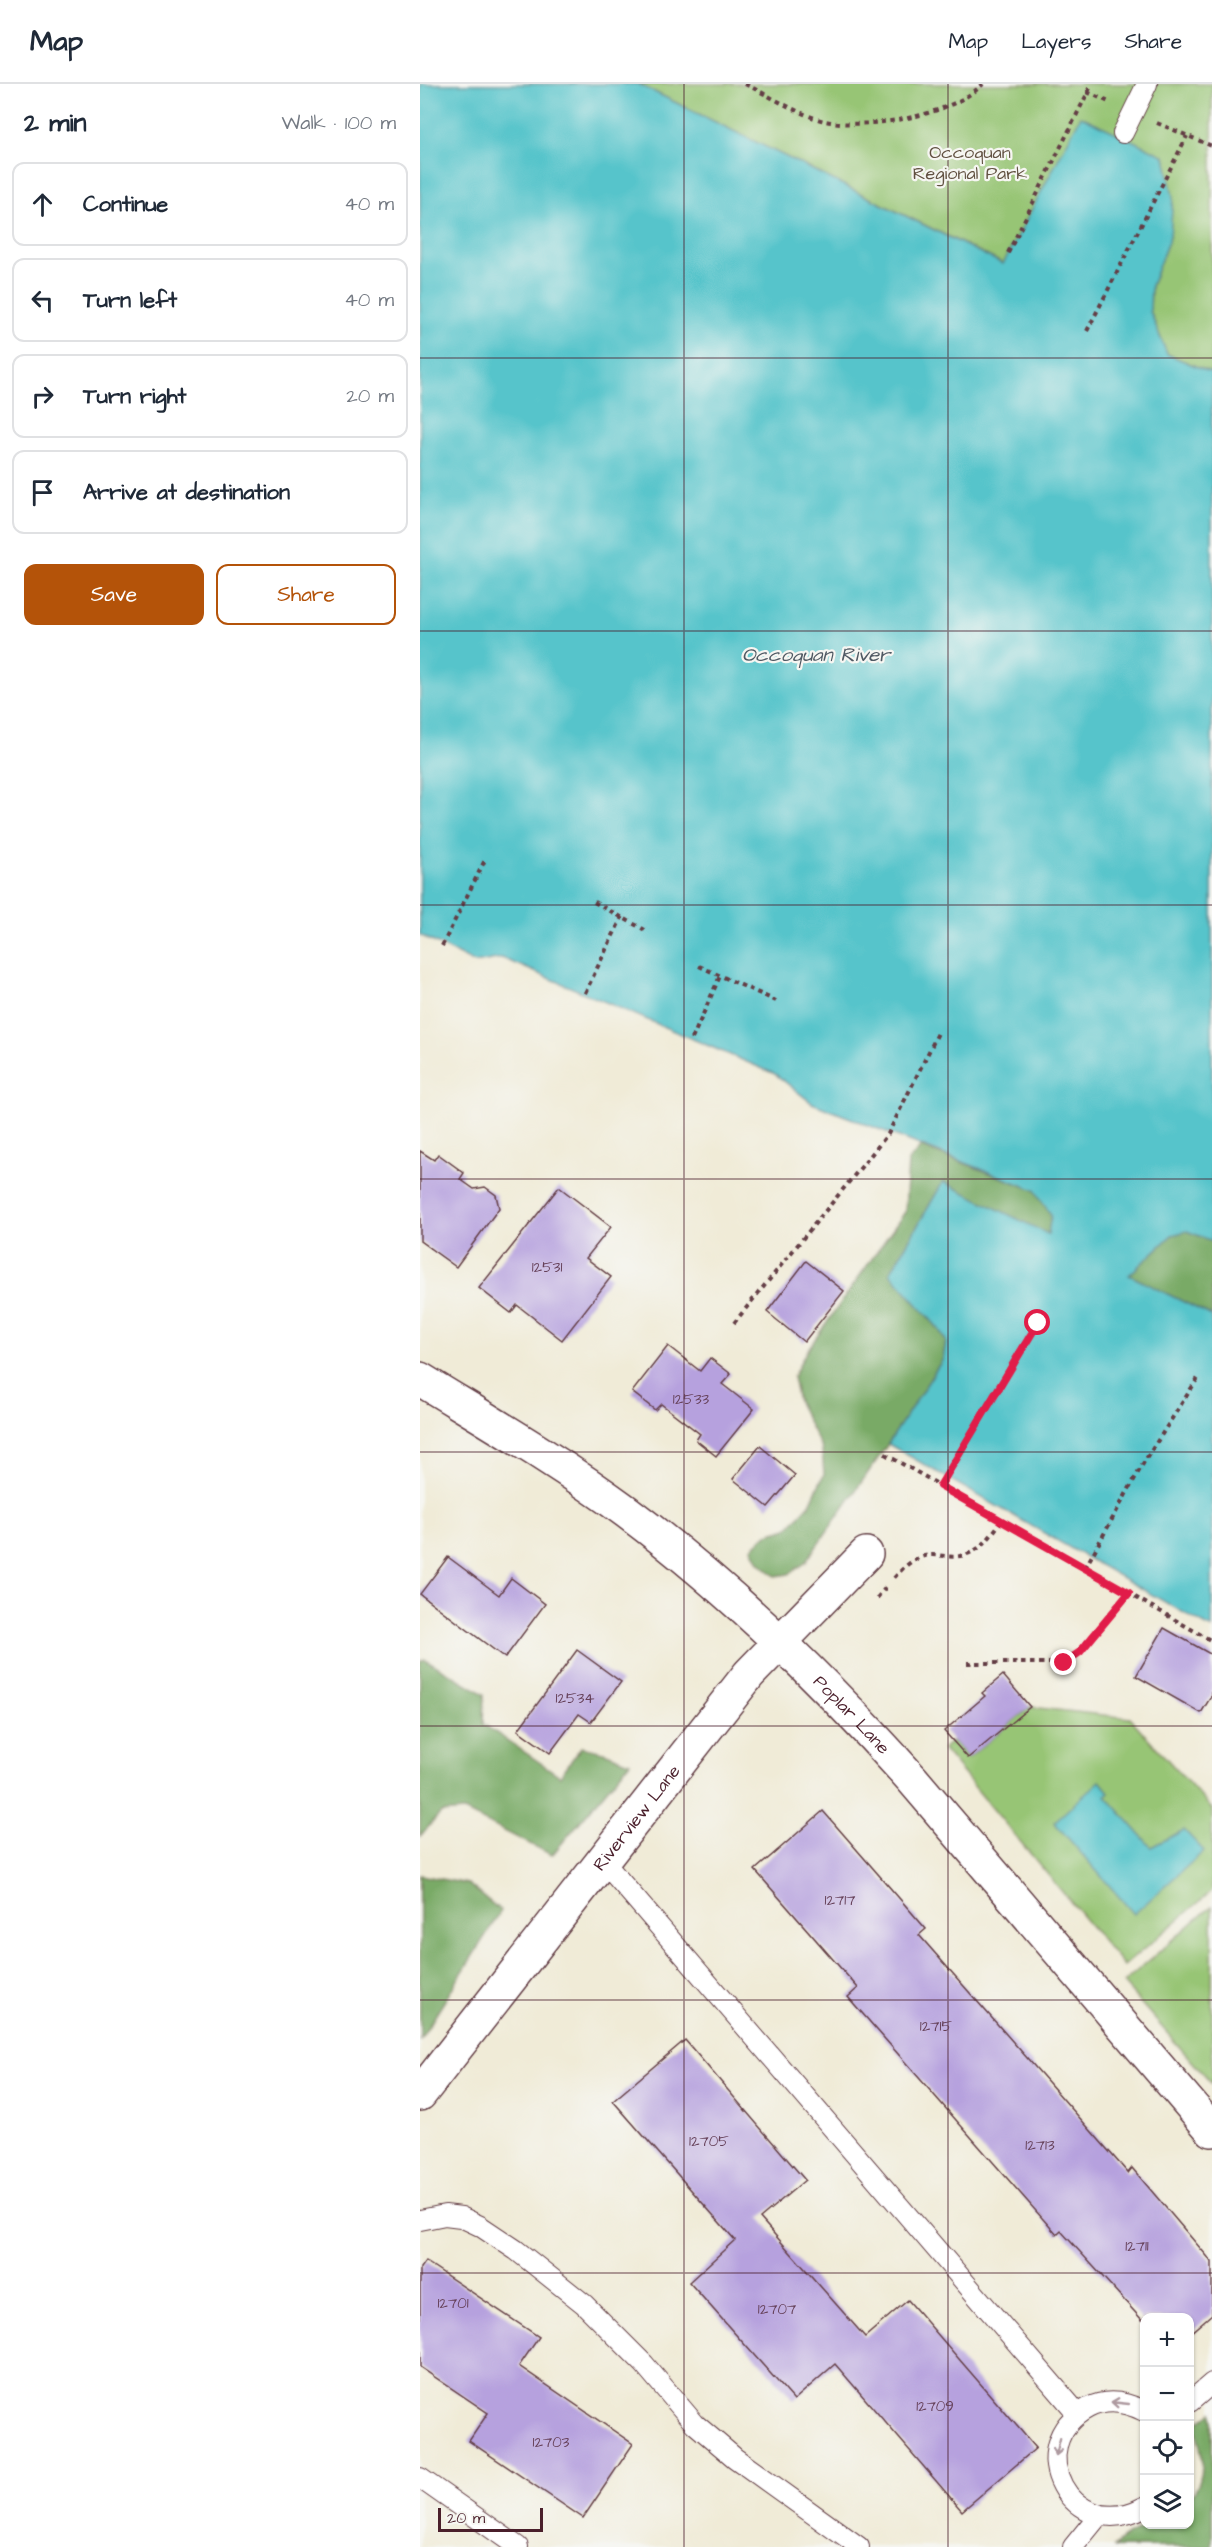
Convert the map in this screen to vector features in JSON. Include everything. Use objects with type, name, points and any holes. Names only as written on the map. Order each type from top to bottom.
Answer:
[{"type":"street","name":"Poplar Lane","points":[[420,1379],[533,1448],[627,1512],[779,1642],[862,1723],[912,1779],[1212,2130]]},
{"type":"street","name":"Riverview Lane","points":[[420,2094],[749,1674],[866,1554]]},
{"type":"lane","points":[[1123,133],[1147,84]]},
{"type":"lane","points":[[603,1861],[1078,2414]]},
{"type":"lane","points":[[420,2220],[445,2215],[461,2217],[480,2226],[516,2250],[584,2304],[644,2364],[694,2424],[735,2458],[859,2547]]},
{"type":"lane","points":[[1194,2399],[1212,2383]]},
{"type":"lane","points":[[1140,2409],[1131,2404],[1113,2402],[1094,2405],[1078,2414],[1065,2427],[1058,2444],[1055,2462],[1059,2480],[1068,2496],[1082,2508],[1099,2515],[1116,2517],[1140,2508]]},
{"type":"lane","points":[[420,2478],[518,2547]]},
{"type":"lane","points":[[1073,2547],[1099,2515]]},
{"type":"path","points":[[745,84],[824,121],[858,123],[932,112],[952,105],[973,93],[983,84]]},
{"type":"path","points":[[1008,253],[1092,84]]},
{"type":"path","points":[[1087,331],[1187,136]]},
{"type":"path","points":[[442,946],[486,858]]},
{"type":"path","points":[[594,903],[645,930]]},
{"type":"path","points":[[585,993],[622,917]]},
{"type":"path","points":[[699,966],[776,1001]]},
{"type":"path","points":[[692,1039],[720,976]]},
{"type":"path","points":[[734,1323],[888,1134],[938,1033]]},
{"type":"path","points":[[940,1486],[1038,1323]]},
{"type":"path","points":[[1085,1569],[1144,1462],[1198,1378]]},
{"type":"path","points":[[885,1454],[1212,1641]]},
{"type":"path","points":[[877,1598],[911,1560],[924,1554],[948,1556],[971,1552],[986,1542],[1002,1521]]},
{"type":"path","points":[[967,1663],[1064,1663],[1080,1652],[1129,1593]]},
{"type":"green space","name":"Occoquan Regional Park","points":[[638,84],[1212,84],[1212,373],[1167,354],[1150,311],[1151,286],[1170,236],[1081,117],[1004,264]]},
{"type":"green space","points":[[921,1147],[1035,1190],[1051,1215],[1048,1235],[943,1182],[890,1273],[938,1328],[946,1341],[943,1359],[888,1444],[805,1563],[789,1574],[775,1576],[759,1562],[752,1548],[767,1534],[788,1528],[810,1504],[824,1474],[822,1449],[798,1402],[793,1377],[806,1352],[905,1212],[908,1161]]},
{"type":"green space","points":[[1187,1231],[1212,1241],[1212,1316],[1129,1275],[1172,1235]]},
{"type":"green space","points":[[425,1659],[484,1694],[483,1724],[560,1776],[581,1747],[604,1752],[630,1762],[552,1855],[464,1811],[441,1813],[420,1836],[420,1661]]},
{"type":"green space","points":[[1030,1707],[1130,1718],[1212,1809],[1212,1891],[1124,1966],[943,1749],[953,1741],[968,1758]]},
{"type":"green space","points":[[420,1875],[468,1884],[501,1911],[420,2040]]},
{"type":"green space","points":[[1212,1906],[1212,2084],[1123,1983]]},
{"type":"green space","points":[[1212,2412],[1212,2547],[1114,2547],[1130,2534],[1142,2529],[1194,2529],[1194,2493],[1202,2473],[1202,2464],[1200,2445],[1194,2426]]},
{"type":"water","name":"Occoquan River","points":[[420,84],[638,84],[1003,264],[1081,116],[1165,156],[1173,197],[1170,236],[1151,286],[1150,311],[1167,354],[1212,373],[1212,1241],[1187,1231],[1172,1235],[1129,1275],[1212,1316],[1212,1629],[888,1444],[943,1359],[946,1341],[938,1328],[890,1273],[943,1182],[1048,1234],[1051,1215],[1035,1190],[812,1103],[775,1074],[502,958],[475,963],[420,935]]},
{"type":"water","points":[[1100,1781],[1109,1792],[1106,1796],[1151,1847],[1184,1830],[1204,1851],[1134,1914],[1054,1822]]},
{"type":"building","points":[[420,1151],[434,1160],[438,1154],[464,1173],[460,1179],[474,1189],[485,1187],[496,1195],[499,1208],[456,1267],[420,1241]]},
{"type":"building","points":[[559,1187],[611,1227],[586,1258],[611,1277],[562,1340],[517,1305],[511,1313],[479,1288]]},
{"type":"building","points":[[806,1261],[844,1291],[804,1342],[767,1312]]},
{"type":"building","points":[[668,1346],[700,1371],[710,1358],[731,1374],[722,1384],[754,1409],[716,1456],[696,1440],[700,1434],[661,1404],[655,1410],[632,1392]]},
{"type":"building","points":[[760,1446],[795,1475],[768,1507],[733,1479]]},
{"type":"building","points":[[448,1557],[499,1595],[511,1578],[545,1604],[505,1658],[420,1594]]},
{"type":"building","points":[[1164,1628],[1212,1655],[1212,1695],[1201,1713],[1136,1676]]},
{"type":"building","points":[[577,1650],[621,1682],[591,1722],[579,1714],[550,1753],[518,1730]]},
{"type":"building","points":[[1003,1675],[1030,1707],[968,1758],[944,1731],[985,1696],[982,1693]]},
{"type":"building","points":[[823,1811],[926,1929],[919,1935],[1128,2173],[1132,2168],[1212,2262],[1212,2314],[1194,2330],[1194,2313],[1140,2313],[1140,2318],[1061,2231],[1057,2235],[848,1997],[858,1988],[755,1870]]},
{"type":"building","points":[[685,2040],[805,2180],[760,2218],[865,2337],[908,2300],[1036,2448],[962,2511],[835,2364],[794,2400],[689,2282],[735,2240],[613,2101]]},
{"type":"building","points":[[425,2261],[539,2337],[519,2366],[633,2444],[583,2518],[469,2441],[488,2413],[420,2367],[420,2268]]},
{"type":"route","points":[[1038,1323],[940,1486],[1129,1593],[1080,1652],[1064,1663]]}]
